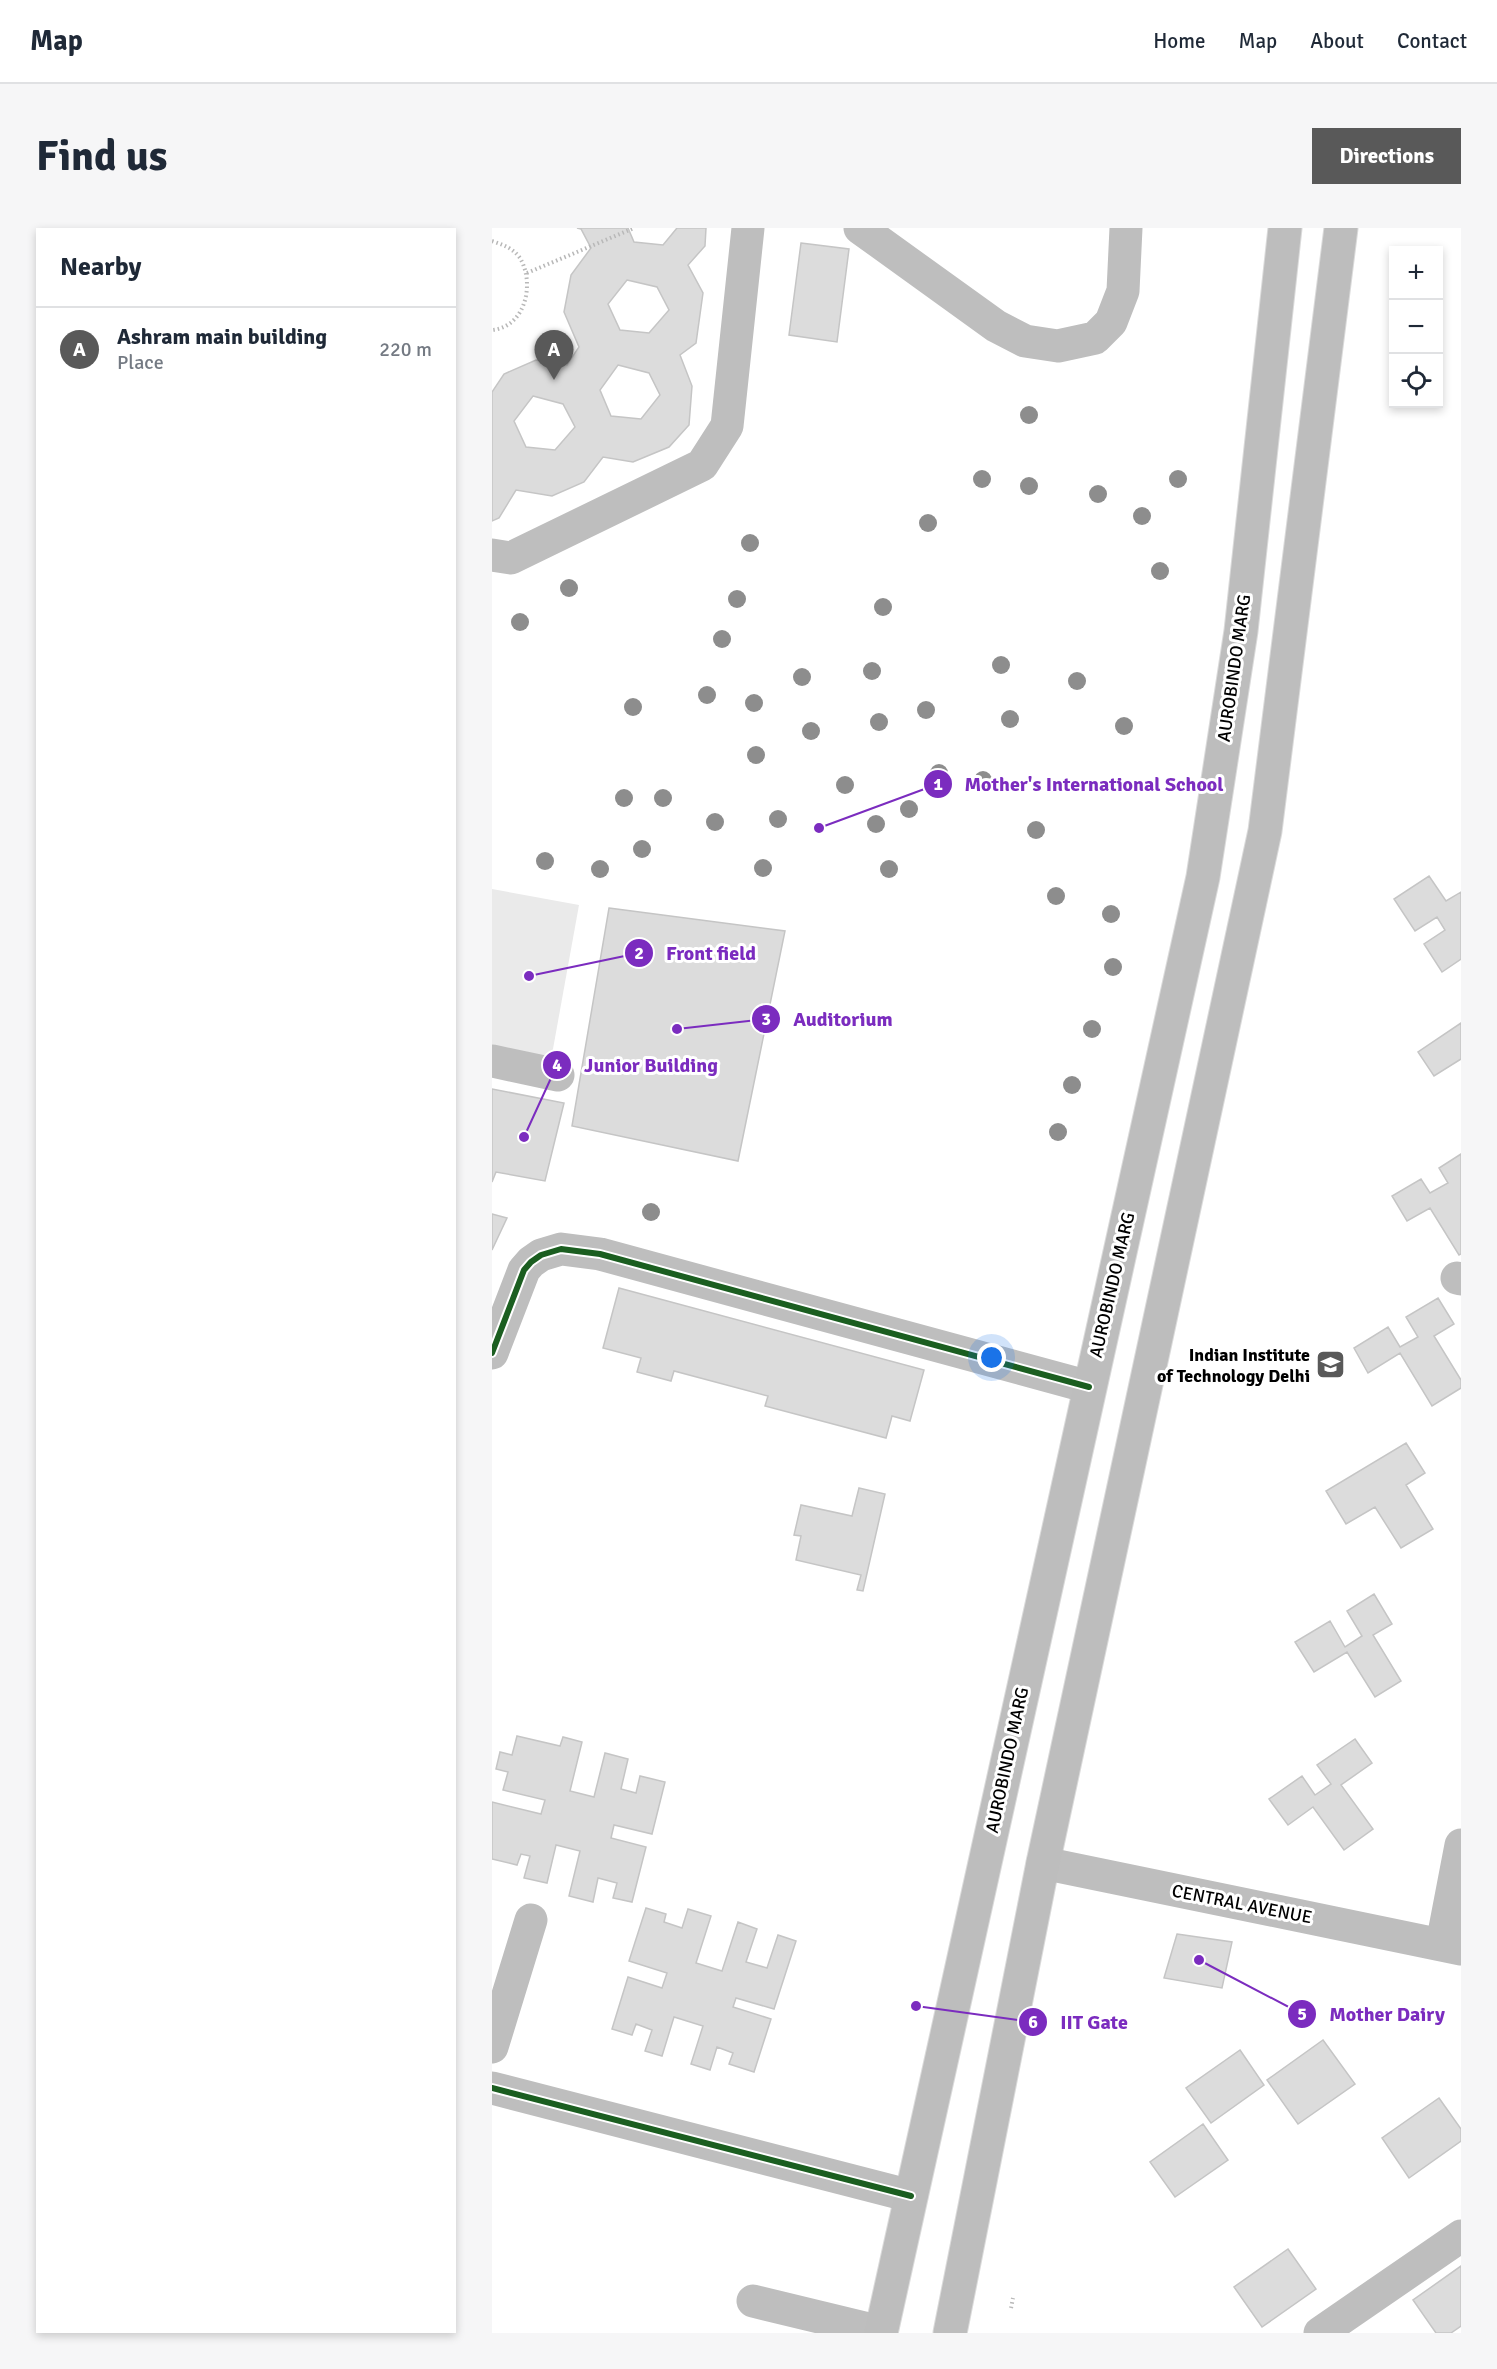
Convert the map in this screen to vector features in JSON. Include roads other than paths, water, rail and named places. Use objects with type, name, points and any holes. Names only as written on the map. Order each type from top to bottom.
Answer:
[{"type":"highway","name":"AUROBINDO MARG","points":[[881,2332],[1203,877],[1241,631],[1285,228]]},
{"type":"highway","points":[[950,2333],[1043,1863],[1265,831],[1341,228]]},
{"type":"street","points":[[492,555],[511,558],[702,465],[727,426],[748,228]]},
{"type":"street","points":[[860,228],[996,327],[1024,341],[1058,346],[1095,338],[1111,322],[1123,291],[1126,228]]},
{"type":"street","points":[[492,1061],[558,1075]]},
{"type":"street","points":[[492,1353],[524,1270],[541,1255],[561,1249],[600,1254],[1089,1387]]},
{"type":"street","name":"CENTRAL AVENUE","points":[[1043,1863],[1451,1947],[1461,1845]]},
{"type":"street","points":[[492,2047],[531,1920]]},
{"type":"street","points":[[492,2088],[911,2196]]},
{"type":"street","points":[[1320,2333],[1461,2236]]},
{"type":"street","points":[[753,2301],[881,2332]]},
{"type":"place","name":"Ashram main building","points":[[554,380]]},
{"type":"place","name":"Mother's International School","points":[[819,828]]},
{"type":"place","name":"Front field","points":[[529,976]]},
{"type":"place","name":"Auditorium","points":[[677,1029]]},
{"type":"place","name":"Junior Building","points":[[524,1137]]},
{"type":"place","name":"Indian Institute of Technology Delhi","points":[[1331,1365]]},
{"type":"place","name":"Mother Dairy","points":[[1199,1960]]},
{"type":"place","name":"IIT Gate","points":[[916,2006]]}]
